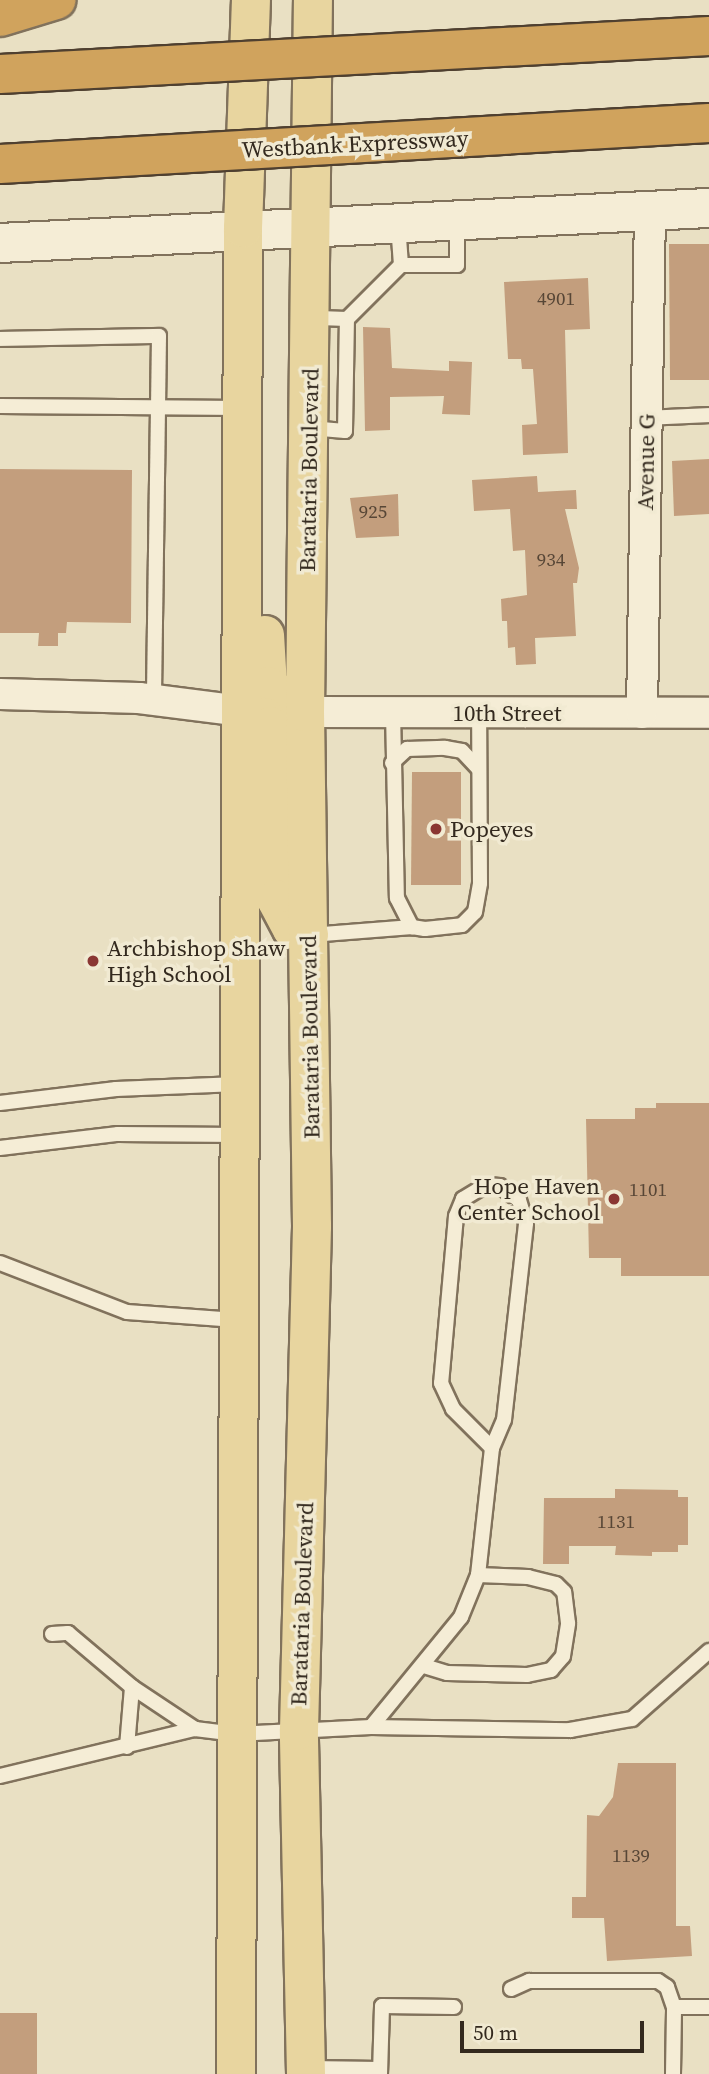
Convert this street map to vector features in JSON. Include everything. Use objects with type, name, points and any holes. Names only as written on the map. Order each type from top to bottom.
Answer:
[{"type":"highway","points":[[0,17],[56,0]]},
{"type":"highway","points":[[0,74],[709,36]]},
{"type":"highway","name":"Westbank Expressway","points":[[0,164],[709,123]]},
{"type":"main road","points":[[236,2074],[243,228],[251,0]]},
{"type":"main road","name":"Barataria Boulevard","points":[[306,2071],[299,1730],[312,1226],[305,712],[310,428],[330,319],[313,225],[313,0]]},
{"type":"main road","points":[[0,243],[243,228],[709,208]]},
{"type":"main road","points":[[242,472],[260,493],[268,686],[305,712]]},
{"type":"main road","points":[[242,711],[257,712],[270,726],[276,899],[292,929],[309,935]]},
{"type":"street","name":"Avenue G","points":[[642,713],[650,211]]},
{"type":"street","points":[[0,694],[155,700],[242,711]]},
{"type":"street","name":"10th Street","points":[[305,712],[709,713]]},
{"type":"lane","points":[[330,319],[401,265],[457,265],[457,219]]},
{"type":"lane","points":[[398,221],[401,265]]},
{"type":"lane","points":[[0,339],[159,336],[155,700]]},
{"type":"lane","points":[[0,406],[242,408]]},
{"type":"lane","points":[[646,418],[709,415]]},
{"type":"lane","points":[[393,712],[397,898],[412,927]]},
{"type":"lane","points":[[309,935],[412,927],[444,930],[462,925],[475,912],[480,883],[479,713]]},
{"type":"lane","points":[[392,763],[407,749],[445,748],[462,751],[479,769]]},
{"type":"lane","points":[[0,1103],[116,1089],[239,1084]]},
{"type":"lane","points":[[0,1148],[118,1134],[239,1135]]},
{"type":"lane","points":[[371,1727],[424,1666],[461,1617],[478,1575],[492,1448],[504,1420],[526,1223],[519,1200],[500,1186],[486,1185],[463,1199],[456,1216],[441,1383],[453,1409],[492,1448]]},
{"type":"lane","points":[[0,1263],[127,1312],[238,1320]]},
{"type":"lane","points":[[424,1666],[447,1673],[527,1675],[551,1670],[563,1656],[568,1623],[564,1592],[556,1584],[528,1577],[478,1575]]},
{"type":"lane","points":[[52,1634],[68,1633],[132,1687],[195,1729]]},
{"type":"lane","points":[[0,1776],[195,1729],[236,1734],[371,1727],[570,1730],[632,1719],[709,1651]]},
{"type":"lane","points":[[127,1747],[132,1687]]},
{"type":"lane","points":[[511,1989],[529,1982],[658,1981],[667,1987],[674,2007],[673,2074]]},
{"type":"lane","points":[[306,2071],[380,2071],[382,2006],[454,2007]]},
{"type":"lane","points":[[674,2007],[709,2007]]},
{"type":"building","points":[[669,244],[709,244],[709,380],[670,380]]},
{"type":"building","points":[[588,278],[590,329],[565,330],[568,453],[523,455],[522,425],[537,424],[533,369],[522,369],[521,359],[508,359],[504,282]]},
{"type":"building","points":[[363,327],[390,328],[392,368],[449,371],[449,361],[472,362],[470,415],[442,414],[444,396],[390,397],[390,430],[365,431]]},
{"type":"building","points":[[709,459],[709,514],[674,516],[672,461]]},
{"type":"building","points":[[0,469],[132,470],[131,623],[67,622],[66,633],[58,633],[58,646],[38,646],[39,633],[0,633]]},
{"type":"building","points":[[537,476],[538,492],[576,490],[577,509],[565,509],[579,568],[577,583],[573,583],[576,636],[535,638],[536,664],[516,665],[515,647],[508,648],[507,621],[502,621],[501,599],[527,595],[525,550],[513,551],[510,509],[474,511],[472,480]]},
{"type":"building","points":[[398,494],[399,536],[356,538],[350,498]]},
{"type":"building","name":"Popeyes","points":[[412,772],[461,772],[461,885],[411,885]]},
{"type":"building","points":[[656,1103],[709,1103],[709,1276],[621,1276],[621,1258],[589,1258],[586,1119],[635,1119],[635,1108],[656,1108]]},
{"type":"building","points":[[615,1489],[678,1490],[678,1497],[688,1497],[688,1545],[678,1545],[678,1552],[652,1552],[652,1556],[615,1555],[616,1546],[569,1546],[569,1564],[543,1564],[544,1498],[615,1498]]},
{"type":"building","points":[[618,1763],[676,1763],[676,1926],[690,1926],[692,1956],[607,1961],[604,1918],[572,1918],[572,1897],[586,1897],[587,1815],[599,1816],[613,1797]]},
{"type":"building","points":[[0,2013],[37,2013],[37,2074],[0,2074]]},
{"type":"place","name":"Popeyes","points":[[436,829]]},
{"type":"place","name":"Archbishop Shaw High School","points":[[93,961]]},
{"type":"place","name":"Hope Haven Center School","points":[[614,1199]]}]
